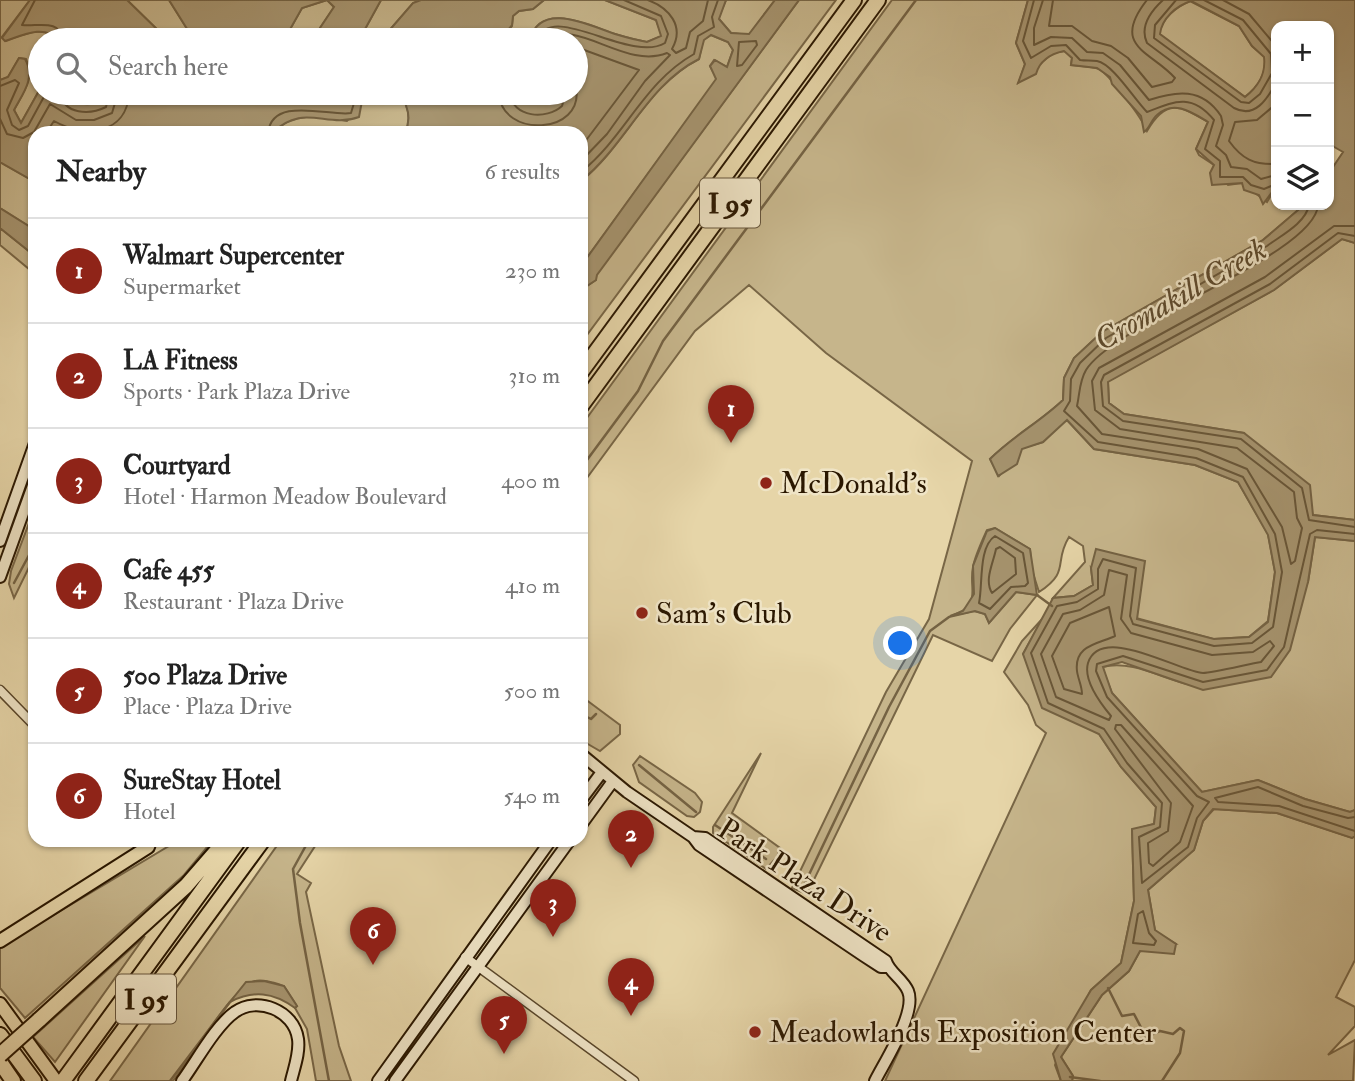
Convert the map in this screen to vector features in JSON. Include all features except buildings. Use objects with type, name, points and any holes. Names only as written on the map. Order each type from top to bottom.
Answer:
[{"type":"highway","name":"I 95","points":[[588,362],[854,0]]},
{"type":"highway","name":"I 95","points":[[588,396],[878,0]]},
{"type":"highway","points":[[0,1055],[192,881],[220,847]]},
{"type":"highway","name":"I 95","points":[[63,1081],[234,847]]},
{"type":"highway","name":"I 95","points":[[86,1081],[258,847]]},
{"type":"highway","points":[[0,1035],[34,1081]]},
{"type":"highway","points":[[0,1062],[13,1081]]},
{"type":"main road","points":[[0,941],[140,847]]},
{"type":"main road","points":[[0,1004],[56,1081]]},
{"type":"street","points":[[0,541],[28,463]]},
{"type":"street","points":[[24,475],[28,477]]},
{"type":"street","points":[[0,578],[28,500]]},
{"type":"street","points":[[0,690],[28,719]]},
{"type":"street","name":"Park Plaza Drive","points":[[588,760],[613,781],[693,837],[705,838],[770,886],[886,961],[887,967],[903,981],[909,994],[909,1009],[875,1081]]},
{"type":"street","points":[[588,791],[602,772]]},
{"type":"street","points":[[588,815],[613,781]]},
{"type":"street","points":[[378,1081],[546,847]]},
{"type":"street","points":[[395,1081],[565,847]]},
{"type":"street","points":[[466,957],[634,1081]]},
{"type":"street","points":[[182,1081],[232,1014],[258,1005],[280,1012],[297,1033],[299,1047],[291,1081]]},
{"type":"shaded area","points":[[0,0],[30,0],[2,37],[6,41],[28,34],[28,66],[26,59],[19,58],[8,77],[0,80]]},
{"type":"shaded area","points":[[127,0],[169,0],[186,28],[156,28]]},
{"type":"shaded area","points":[[327,0],[334,7],[320,28],[291,28],[302,8]]},
{"type":"shaded area","points":[[381,0],[421,0],[413,3],[391,28],[366,28]]},
{"type":"shaded area","points":[[544,0],[605,0],[656,20],[662,36],[647,42],[580,22],[555,18],[544,21],[536,28],[510,28],[513,16],[519,11],[533,9]]},
{"type":"shaded area","points":[[726,0],[775,0],[749,35],[731,33],[718,18]]},
{"type":"shaded area","points":[[799,0],[836,0],[588,334],[588,285],[596,280],[596,275]]},
{"type":"shaded area","points":[[892,0],[1028,0],[1016,43],[1025,64],[1019,82],[1053,53],[1065,51],[1072,58],[1071,65],[1096,68],[1104,73],[1125,97],[1147,131],[1154,120],[1168,109],[1182,109],[1208,122],[1196,149],[1199,155],[1214,165],[1213,170],[1228,185],[1242,183],[1267,202],[1271,195],[1271,210],[1298,210],[1263,240],[1102,332],[1074,358],[1064,378],[1063,400],[990,459],[999,476],[1022,448],[1043,442],[1066,419],[1094,449],[1195,465],[1238,482],[1268,534],[1275,572],[1268,621],[1249,637],[1213,639],[1136,618],[1091,568],[1093,585],[1074,596],[1053,598],[1085,562],[1083,546],[1069,537],[1055,578],[1039,592],[1032,570],[1030,549],[995,528],[987,530],[973,567],[971,602],[961,612],[950,616],[974,611],[985,614],[989,623],[1016,592],[1037,595],[1010,629],[992,661],[933,635],[807,894],[792,888],[886,692],[929,619],[972,461],[826,353],[749,285],[695,331],[588,476],[588,416]]},
{"type":"shaded area","points":[[1190,1],[1239,26],[1252,46],[1265,57],[1261,79],[1245,97],[1159,34],[1170,14]]},
{"type":"shaded area","points":[[711,35],[728,42],[733,50],[727,67],[714,60],[710,66],[717,79],[588,256],[588,174],[665,84],[699,59],[703,40]]},
{"type":"shaded area","points":[[28,82],[28,105],[31,105],[21,123],[14,110]]},
{"type":"shaded area","points":[[359,105],[406,105],[408,112],[407,126],[280,126],[307,117],[347,121]]},
{"type":"shaded area","points":[[0,162],[28,178],[28,226],[0,208]]},
{"type":"shaded area","points":[[0,228],[28,250],[28,268],[0,245]]},
{"type":"shaded area","points":[[1342,239],[1355,243],[1355,520],[1313,515],[1244,433],[1124,414],[1109,403],[1108,381],[1274,290]]},
{"type":"shaded area","points":[[28,526],[28,569],[14,598],[9,584],[11,571]]},
{"type":"shaded area","points":[[1315,537],[1355,541],[1355,810],[1350,812],[1305,799],[1258,780],[1202,792],[1112,693],[1102,667],[1133,667],[1192,685],[1222,684],[1308,582]]},
{"type":"shaded area","points":[[1043,618],[1023,654],[1078,722],[1099,734],[1121,767],[1156,807],[1154,824],[1132,830],[1134,901],[1121,963],[1091,990],[1055,1065],[1061,1081],[885,1081],[1046,733],[1036,725],[1028,705],[1004,672],[1022,641]]},
{"type":"shaded area","points":[[588,701],[620,725],[620,734],[600,751],[588,744]]},
{"type":"shaded area","points":[[761,753],[732,813],[780,848],[777,857],[766,869],[713,833],[713,827]]},
{"type":"shaded area","points":[[640,756],[695,793],[702,802],[700,812],[694,817],[687,816],[639,782],[633,765]]},
{"type":"shaded area","points":[[1214,809],[1277,813],[1352,838],[1355,836],[1355,960],[1336,997],[1355,1007],[1355,1026],[1328,1055],[1355,1040],[1353,1081],[1072,1081],[1073,1076],[1061,1057],[1102,995],[1129,971],[1140,951],[1176,944],[1155,931],[1148,890],[1194,850],[1203,821]]},
{"type":"shaded area","points":[[167,847],[207,847],[184,875],[25,1018],[0,988],[0,947]]},
{"type":"shaded area","points":[[276,847],[314,847],[297,874],[311,883],[306,892],[339,1046],[351,1081],[316,1081],[307,1029],[295,1008],[297,1006],[284,986],[260,981],[252,982],[233,998],[173,1081],[110,1081]]},
{"type":"shaded area","points":[[145,936],[55,1062],[33,1037]]},
{"type":"water","points":[[30,0],[127,0],[156,28],[28,28],[28,34],[5,41],[2,38]]},
{"type":"water","points":[[169,0],[327,0],[302,8],[291,28],[186,28]]},
{"type":"water","points":[[327,0],[381,0],[366,28],[320,28],[334,7]]},
{"type":"water","points":[[421,0],[544,0],[533,9],[519,11],[513,16],[510,28],[391,28],[413,3]]},
{"type":"water","points":[[605,0],[726,0],[719,19],[731,33],[749,34],[775,0],[799,0],[597,275],[596,280],[588,285],[588,256],[716,79],[710,66],[715,60],[727,67],[733,50],[728,42],[711,35],[704,40],[699,59],[665,84],[588,174],[588,126],[407,126],[406,105],[588,105],[588,28],[535,28],[544,21],[567,19],[647,42],[661,36],[656,20]]},
{"type":"water","name":"Cromakill Creek","points":[[1028,0],[1355,0],[1355,243],[1342,239],[1274,290],[1108,382],[1109,403],[1124,414],[1244,433],[1310,485],[1313,515],[1355,520],[1355,541],[1315,537],[1308,582],[1290,650],[1271,677],[1203,690],[1122,662],[1103,667],[1112,693],[1202,792],[1258,780],[1305,799],[1350,812],[1355,810],[1355,836],[1352,838],[1277,813],[1213,809],[1203,821],[1194,850],[1148,890],[1155,930],[1176,944],[1174,954],[1140,951],[1129,971],[1102,995],[1061,1057],[1073,1076],[1072,1081],[1061,1081],[1053,1054],[1091,990],[1121,963],[1134,901],[1132,829],[1154,824],[1156,807],[1121,767],[1099,734],[1042,708],[1023,654],[1053,598],[1074,596],[1093,585],[1091,568],[1096,549],[1145,561],[1137,619],[1214,639],[1249,637],[1268,622],[1275,572],[1268,535],[1238,482],[1195,465],[1094,449],[1067,420],[1043,442],[1022,449],[1017,464],[998,476],[990,459],[1063,400],[1064,378],[1074,358],[1102,332],[1263,240],[1298,210],[1334,210],[1334,166],[1343,152],[1334,147],[1334,21],[1271,21],[1271,194],[1263,204],[1259,195],[1244,190],[1242,183],[1212,185],[1210,173],[1214,165],[1196,149],[1208,122],[1183,109],[1170,108],[1157,115],[1144,132],[1141,116],[1112,84],[1110,77],[1097,68],[1071,65],[1072,58],[1064,51],[1046,58],[1036,74],[1018,83],[1025,64],[1016,43]],"holes":[[[1191,1],[1239,26],[1252,46],[1264,57],[1264,69],[1254,88],[1245,97],[1160,34],[1171,13]]]},
{"type":"water","points":[[19,58],[25,59],[28,82],[14,110],[21,123],[31,105],[361,105],[359,117],[336,120],[305,117],[281,126],[28,126],[28,178],[0,162],[0,80],[8,77]]},
{"type":"water","points":[[0,208],[28,226],[28,250],[0,228]]},
{"type":"water","points":[[995,528],[1030,549],[1037,595],[1016,592],[989,623],[985,614],[975,611],[949,617],[963,611],[974,594],[973,566],[987,531]]},
{"type":"water","points":[[264,981],[284,986],[297,1006],[295,1008],[263,994],[230,1002],[246,982]]},
{"type":"waterway","points":[[588,459],[638,391],[663,341],[916,0]]},
{"type":"waterway","points":[[14,583],[28,557]]},
{"type":"waterway","points":[[1037,595],[1052,606]]},
{"type":"waterway","points":[[805,883],[889,707],[930,631],[949,617]]},
{"type":"waterway","points":[[588,718],[591,719],[596,714]]},
{"type":"waterway","points":[[639,765],[696,812]]},
{"type":"waterway","points":[[715,825],[766,859]]},
{"type":"waterway","points":[[305,847],[293,869],[300,923],[329,1081]]},
{"type":"waterway","points":[[787,871],[806,880]]},
{"type":"waterway","points":[[1108,988],[1122,1016],[1134,1014],[1146,1037],[1160,1031],[1173,1034],[1180,1028],[1184,1031],[1180,1053],[1162,1081]]},
{"type":"waterway","points":[[170,1081],[230,1002]]},
{"type":"waterway","points":[[1070,1077],[1100,1081]]},
{"type":"place","name":"Walmart Supercenter","points":[[731,443]]},
{"type":"place","name":"McDonald's","points":[[766,483]]},
{"type":"place","name":"Sam's Club","points":[[642,613]]},
{"type":"place","name":"LA Fitness","points":[[631,868]]},
{"type":"place","name":"Courtyard","points":[[553,937]]},
{"type":"place","name":"SureStay Hotel","points":[[373,965]]},
{"type":"place","name":"Cafe 455","points":[[631,1016]]},
{"type":"place","name":"Meadowlands Exposition Center","points":[[755,1032]]},
{"type":"place","name":"500 Plaza Drive","points":[[504,1054]]}]
